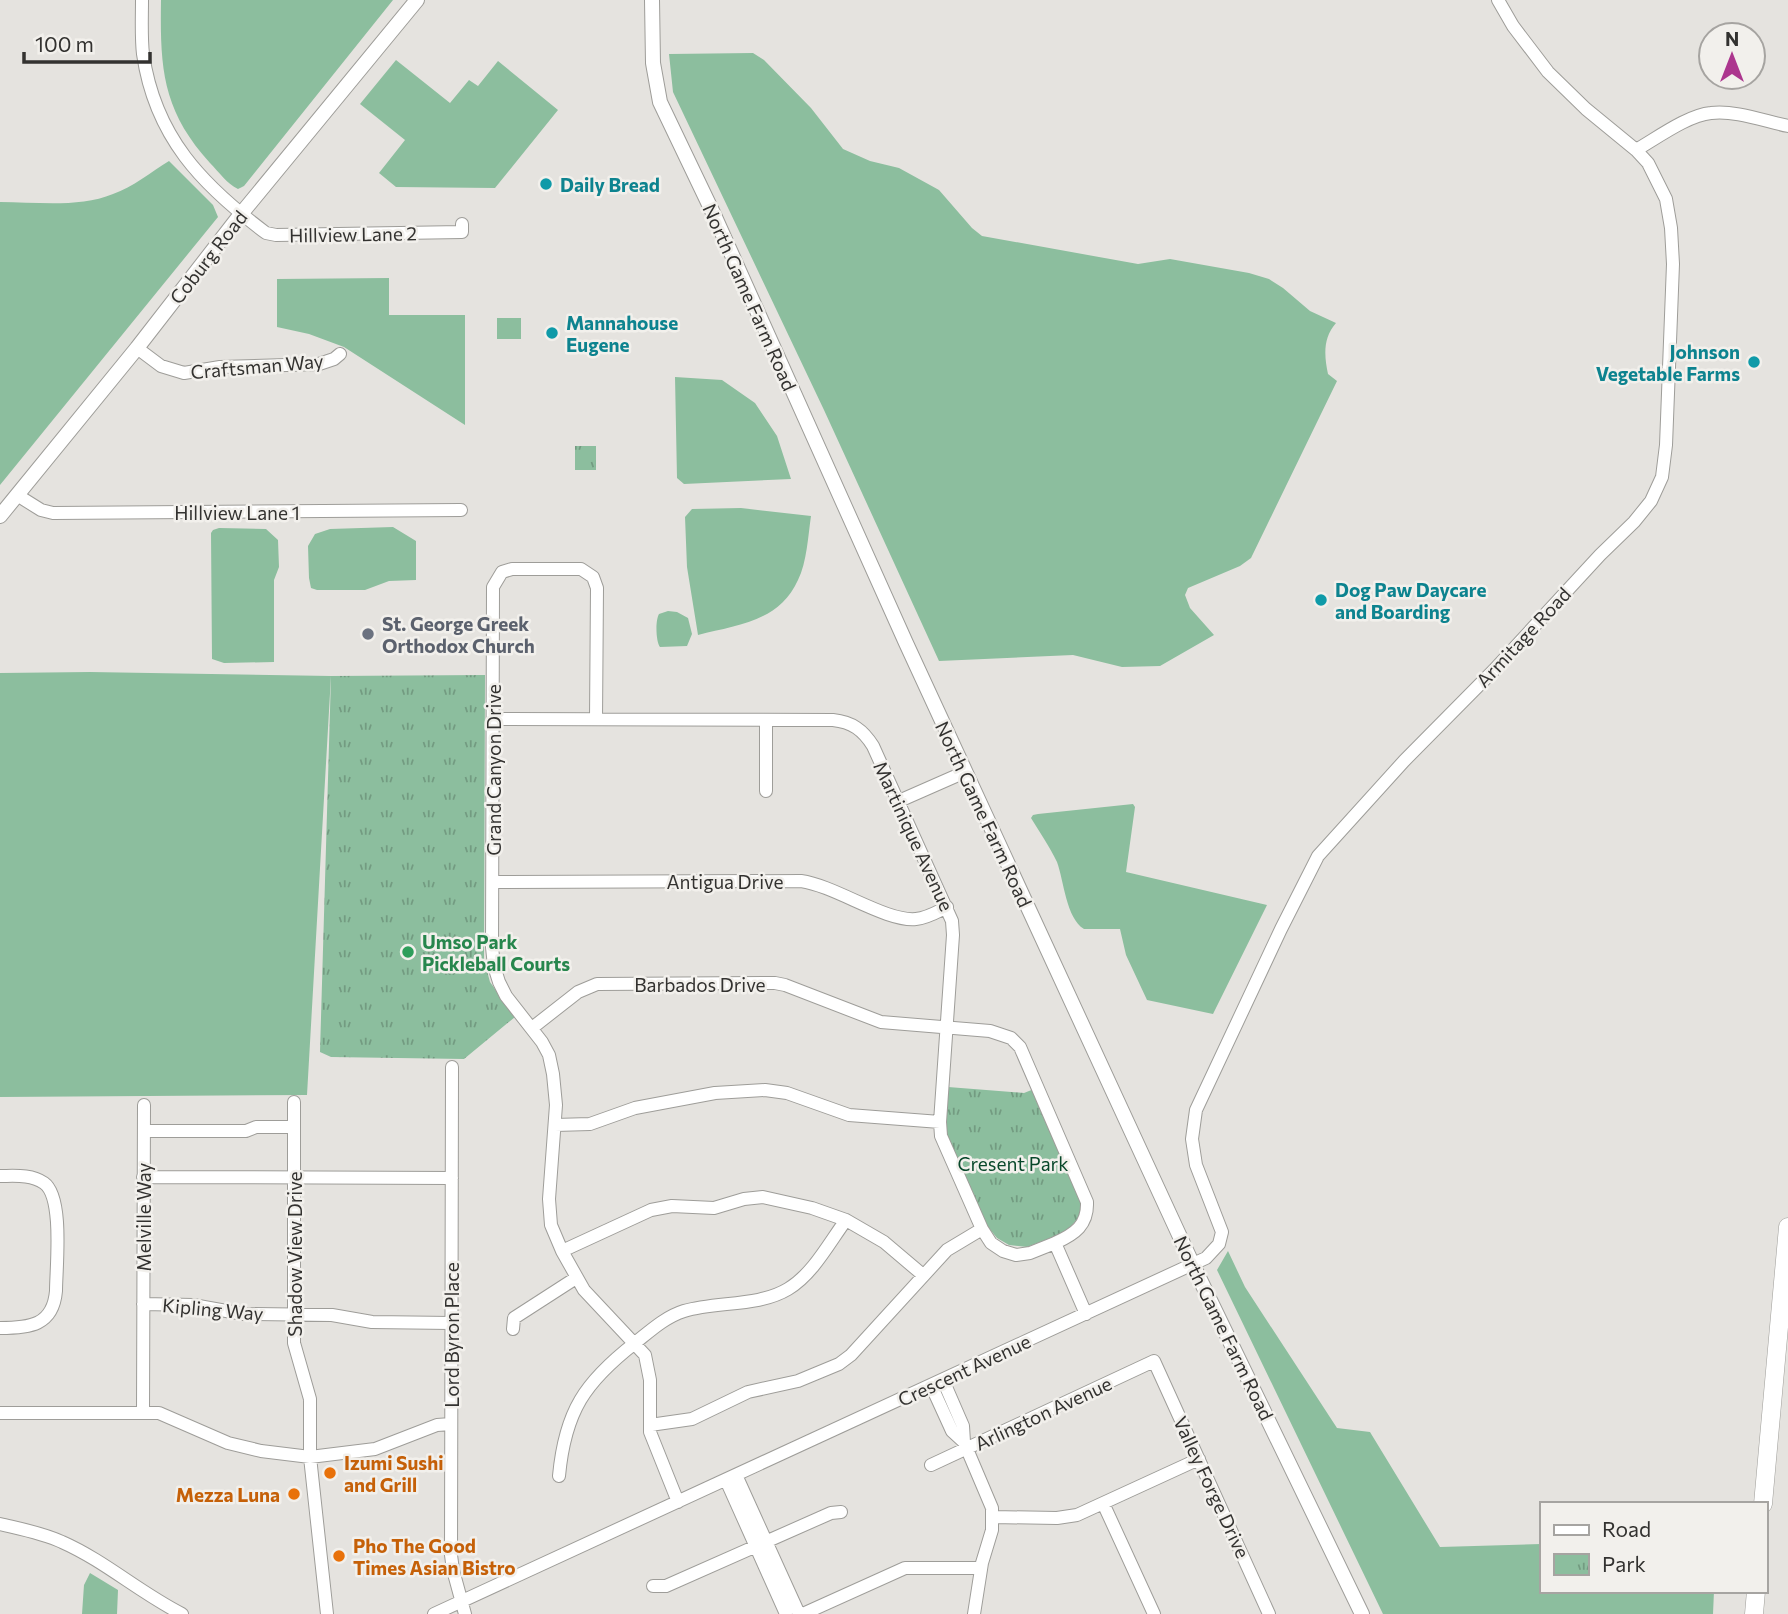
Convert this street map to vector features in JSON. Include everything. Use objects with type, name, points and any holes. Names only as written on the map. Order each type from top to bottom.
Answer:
[{"type":"highway","points":[[1763,1502],[1788,1227]]},
{"type":"highway","points":[[1754,1614],[1756,1593]]},
{"type":"main road","name":"Coburg Road","points":[[0,516],[137,348],[241,214],[417,0]]},
{"type":"main road","name":"North Game Farm Road","points":[[652,0],[653,63],[660,102],[1193,1265],[1362,1614]]},
{"type":"street","points":[[142,0],[143,54],[151,91],[162,121],[186,160],[241,214]]},
{"type":"street","name":"Armitage Road","points":[[1193,1265],[1212,1254],[1222,1236],[1196,1165],[1192,1139],[1196,1110],[1318,856],[1404,761],[1634,522],[1651,501],[1660,484],[1666,445],[1672,264],[1669,211],[1662,189],[1648,163],[1636,150],[1586,109],[1548,72],[1513,26],[1498,0]]},
{"type":"street","points":[[1636,150],[1702,115],[1717,113],[1788,125]]},
{"type":"street","name":"Hillview Lane 2","points":[[241,214],[266,233],[276,235],[462,232],[462,224]]},
{"type":"street","name":"Craftsman Way","points":[[137,348],[161,366],[184,373],[220,367],[318,365],[341,354]]},
{"type":"street","name":"Hillview Lane 1","points":[[17,495],[41,510],[53,513],[461,510]]},
{"type":"street","name":"Grand Canyon Drive","points":[[596,719],[597,588],[593,578],[581,569],[512,569],[502,572],[493,587],[494,966],[506,996],[532,1028],[549,1055],[555,1088],[549,1208],[551,1225],[576,1278],[603,1312],[635,1343]]},
{"type":"street","name":"Martinique Avenue","points":[[493,719],[840,721],[857,727],[873,746],[952,921],[941,1136],[990,1243],[1010,1254],[1030,1253],[1055,1243]]},
{"type":"street","points":[[766,720],[766,791]]},
{"type":"street","points":[[898,801],[965,772]]},
{"type":"street","name":"Antigua Drive","points":[[493,882],[800,881],[818,885],[903,919],[919,919],[947,907]]},
{"type":"street","name":"Barbados Drive","points":[[532,1028],[578,992],[590,986],[780,984],[881,1022],[995,1031],[1006,1035],[1017,1043],[1086,1198],[1088,1218],[1076,1233],[1055,1243]]},
{"type":"street","name":"Lord Byron Place","points":[[452,1067],[451,1563],[466,1610]]},
{"type":"street","points":[[555,1125],[590,1124],[635,1108],[715,1093],[765,1090],[787,1093],[849,1115],[940,1122]]},
{"type":"street","name":"Shadow View Drive","points":[[294,1102],[295,1348],[310,1399],[310,1457],[327,1614]]},
{"type":"street","name":"Melville Way","points":[[143,1413],[144,1105]]},
{"type":"street","points":[[144,1130],[246,1131],[257,1127],[294,1127]]},
{"type":"street","points":[[0,1176],[33,1178],[43,1182],[50,1190],[56,1206],[56,1292],[54,1305],[41,1322],[28,1327],[0,1328]]},
{"type":"street","points":[[143,1177],[452,1178]]},
{"type":"street","points":[[562,1251],[642,1212],[664,1207],[715,1208],[744,1199],[763,1198],[812,1208],[846,1220],[884,1242],[923,1275]]},
{"type":"street","points":[[559,1476],[565,1435],[578,1403],[595,1377],[666,1319],[685,1311],[766,1298],[786,1291],[809,1270],[846,1220]]},
{"type":"street","points":[[650,1425],[692,1419],[748,1392],[798,1381],[844,1361],[951,1246],[982,1229]]},
{"type":"street","points":[[1055,1243],[1086,1314]]},
{"type":"street","name":"Crescent Avenue","points":[[434,1614],[466,1610],[678,1502],[1193,1265]]},
{"type":"street","points":[[513,1329],[514,1318],[576,1278]]},
{"type":"street","name":"Kipling Way","points":[[143,1304],[189,1304],[243,1314],[332,1315],[377,1322],[451,1323]]},
{"type":"street","points":[[635,1343],[645,1355],[648,1367],[651,1387],[650,1425],[655,1448],[678,1502]]},
{"type":"street","name":"Arlington Avenue","points":[[931,1465],[966,1445],[1154,1361]]},
{"type":"street","name":"Valley Forge Drive","points":[[1154,1361],[1269,1614]]},
{"type":"street","points":[[937,1383],[952,1431],[966,1445],[991,1502],[992,1530],[981,1568],[974,1614]]},
{"type":"street","points":[[0,1413],[169,1415],[208,1435],[243,1447],[310,1457],[375,1449],[439,1424],[451,1424]]},
{"type":"street","points":[[993,1517],[1077,1515],[1199,1459]]},
{"type":"street","points":[[731,1478],[761,1545],[786,1614]]},
{"type":"street","points":[[1103,1503],[1154,1614]]},
{"type":"street","points":[[653,1586],[666,1586],[831,1513],[841,1512]]},
{"type":"street","points":[[0,1524],[62,1542],[182,1614]]},
{"type":"street","points":[[761,1545],[801,1614],[825,1610],[905,1568],[981,1568]]},
{"type":"green space","points":[[161,0],[393,0],[244,186],[238,189],[223,178],[194,144],[173,106],[163,67]]},
{"type":"green space","points":[[753,53],[764,60],[811,108],[843,149],[870,161],[899,168],[939,190],[982,236],[1138,264],[1170,259],[1249,273],[1269,279],[1310,311],[1336,323],[1329,335],[1325,353],[1328,374],[1337,381],[1251,558],[1240,566],[1188,588],[1185,595],[1190,608],[1214,635],[1160,666],[1122,667],[1073,655],[939,661],[824,410],[673,92],[669,54]]},
{"type":"green space","points":[[396,60],[450,103],[469,80],[478,86],[498,61],[558,110],[495,188],[396,187],[379,173],[405,140],[360,104]]},
{"type":"green space","points":[[169,161],[213,205],[218,217],[0,485],[0,202],[57,203],[100,198],[128,187]]},
{"type":"green space","points":[[389,278],[389,315],[465,315],[465,425],[344,347],[309,334],[277,327],[277,279]]},
{"type":"green space","points":[[497,318],[521,318],[521,339],[497,339]]},
{"type":"green space","points":[[675,377],[722,380],[755,403],[777,436],[791,479],[684,484],[677,478]]},
{"type":"green space","points":[[575,446],[596,446],[596,470],[575,470]]},
{"type":"green space","points":[[741,508],[811,516],[801,573],[790,594],[768,613],[756,620],[698,635],[687,567],[685,517],[692,509]]},
{"type":"green space","points":[[393,527],[416,541],[416,580],[389,581],[365,590],[311,588],[308,546],[315,534],[330,529]]},
{"type":"green space","points":[[219,528],[266,529],[278,540],[279,567],[274,580],[274,662],[224,663],[212,659],[211,533]]},
{"type":"green space","points":[[668,611],[688,618],[692,634],[687,646],[660,647],[657,636],[658,617]]},
{"type":"green space","points":[[0,673],[331,676],[307,1095],[0,1097]]},
{"type":"green space","points":[[485,675],[484,960],[490,982],[515,1017],[464,1059],[331,1057],[320,1052],[331,676]]},
{"type":"green space","points":[[1133,804],[1135,807],[1126,872],[1267,905],[1213,1014],[1147,1000],[1126,955],[1120,929],[1084,929],[1073,917],[1057,862],[1031,818],[1038,814]]},
{"type":"green space","name":"Cresent Park","points":[[948,1087],[1024,1093],[1034,1089],[1082,1203],[1080,1216],[1066,1232],[1027,1247],[1009,1245],[997,1238],[988,1227],[946,1134]]},
{"type":"green space","points":[[1228,1251],[1245,1287],[1337,1428],[1370,1432],[1440,1547],[1540,1544],[1540,1593],[1714,1593],[1713,1614],[1383,1614],[1217,1270]]},
{"type":"green space","points":[[90,1573],[118,1590],[117,1614],[82,1614],[84,1585]]},
{"type":"place","name":"Daily Bread","points":[[546,184]]},
{"type":"place","name":"Mannahouse Eugene","points":[[552,333]]},
{"type":"place","name":"Johnson Vegetable Farms","points":[[1754,362]]},
{"type":"place","name":"Dog Paw Daycare and Boarding","points":[[1321,600]]},
{"type":"place","name":"St. George Greek Orthodox Church","points":[[368,634]]},
{"type":"place","name":"Umso Park Pickleball Courts","points":[[408,952]]},
{"type":"place","name":"Izumi Sushi and Grill","points":[[330,1473]]},
{"type":"place","name":"Mezza Luna","points":[[294,1494]]},
{"type":"place","name":"Pho The Good Times Asian Bistro","points":[[339,1556]]}]
